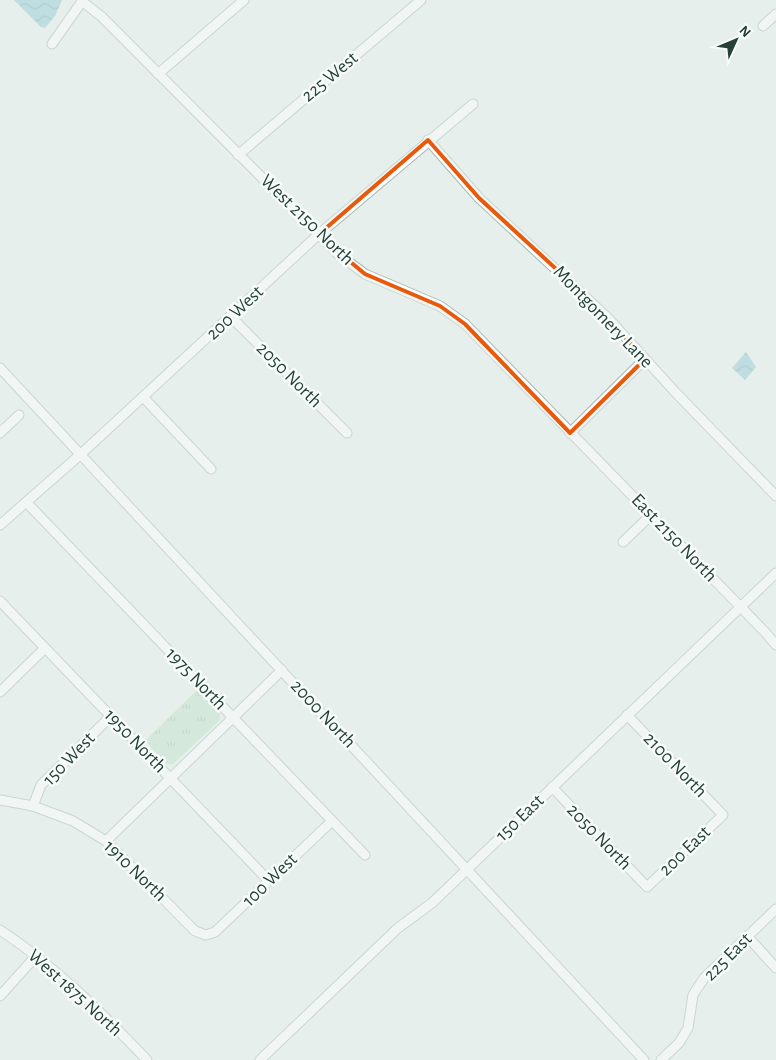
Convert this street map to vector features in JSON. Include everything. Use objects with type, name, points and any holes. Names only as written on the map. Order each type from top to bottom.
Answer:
[{"type":"street","points":[[158,74],[244,0]]},
{"type":"street","name":"225 West","points":[[238,155],[421,0]]},
{"type":"street","points":[[52,44],[83,1]]},
{"type":"street","name":"West 2150 North","points":[[83,1],[318,235],[365,274],[440,306],[465,324],[570,433]]},
{"type":"street","points":[[763,26],[776,14]]},
{"type":"street","name":"200 West","points":[[0,525],[81,454],[318,235],[428,140],[473,104]]},
{"type":"street","name":"Montgomery Lane","points":[[428,140],[479,198],[592,302],[776,496]]},
{"type":"street","name":"2050 North","points":[[231,317],[347,433]]},
{"type":"street","points":[[570,433],[644,359]]},
{"type":"street","name":"2000 North","points":[[0,368],[644,1060]]},
{"type":"street","points":[[143,397],[210,469]]},
{"type":"street","points":[[0,434],[20,416]]},
{"type":"street","name":"East 2150 North","points":[[570,433],[741,607],[776,646]]},
{"type":"street","name":"1975 North","points":[[27,502],[364,855]]},
{"type":"street","points":[[624,542],[651,515]]},
{"type":"street","name":"150 East","points":[[260,1060],[398,928],[432,903],[776,573]]},
{"type":"street","name":"1950 North","points":[[0,601],[269,881]]},
{"type":"street","points":[[0,692],[45,648]]},
{"type":"street","points":[[106,841],[282,670]]},
{"type":"street","name":"2100 North","points":[[627,715],[723,815]]},
{"type":"street","name":"150 West","points":[[33,806],[41,785],[111,716]]},
{"type":"street","name":"2050 North","points":[[552,787],[647,887]]},
{"type":"street","name":"1910 North","points":[[0,800],[33,806],[73,821],[106,841],[196,931],[206,935]]},
{"type":"street","name":"200 East","points":[[647,887],[723,815]]},
{"type":"street","name":"100 West","points":[[206,935],[215,932],[332,821]]},
{"type":"street","name":"225 East","points":[[661,1060],[679,1043],[688,1028],[694,995],[704,978],[776,909]]},
{"type":"street","name":"West 1875 North","points":[[0,930],[36,956],[99,1010],[147,1060]]},
{"type":"street","points":[[747,936],[776,968]]},
{"type":"street","points":[[0,996],[36,956]]},
{"type":"highlighted area","points":[[428,140],[479,198],[592,302],[645,359],[570,433],[465,324],[440,306],[365,274],[318,235]]},
{"type":"green space","points":[[197,690],[220,714],[220,720],[173,764],[167,764],[145,741]]},
{"type":"water","points":[[14,0],[62,0],[55,16],[45,28],[41,27]]},
{"type":"water","points":[[746,352],[756,367],[745,380],[732,368]]}]
